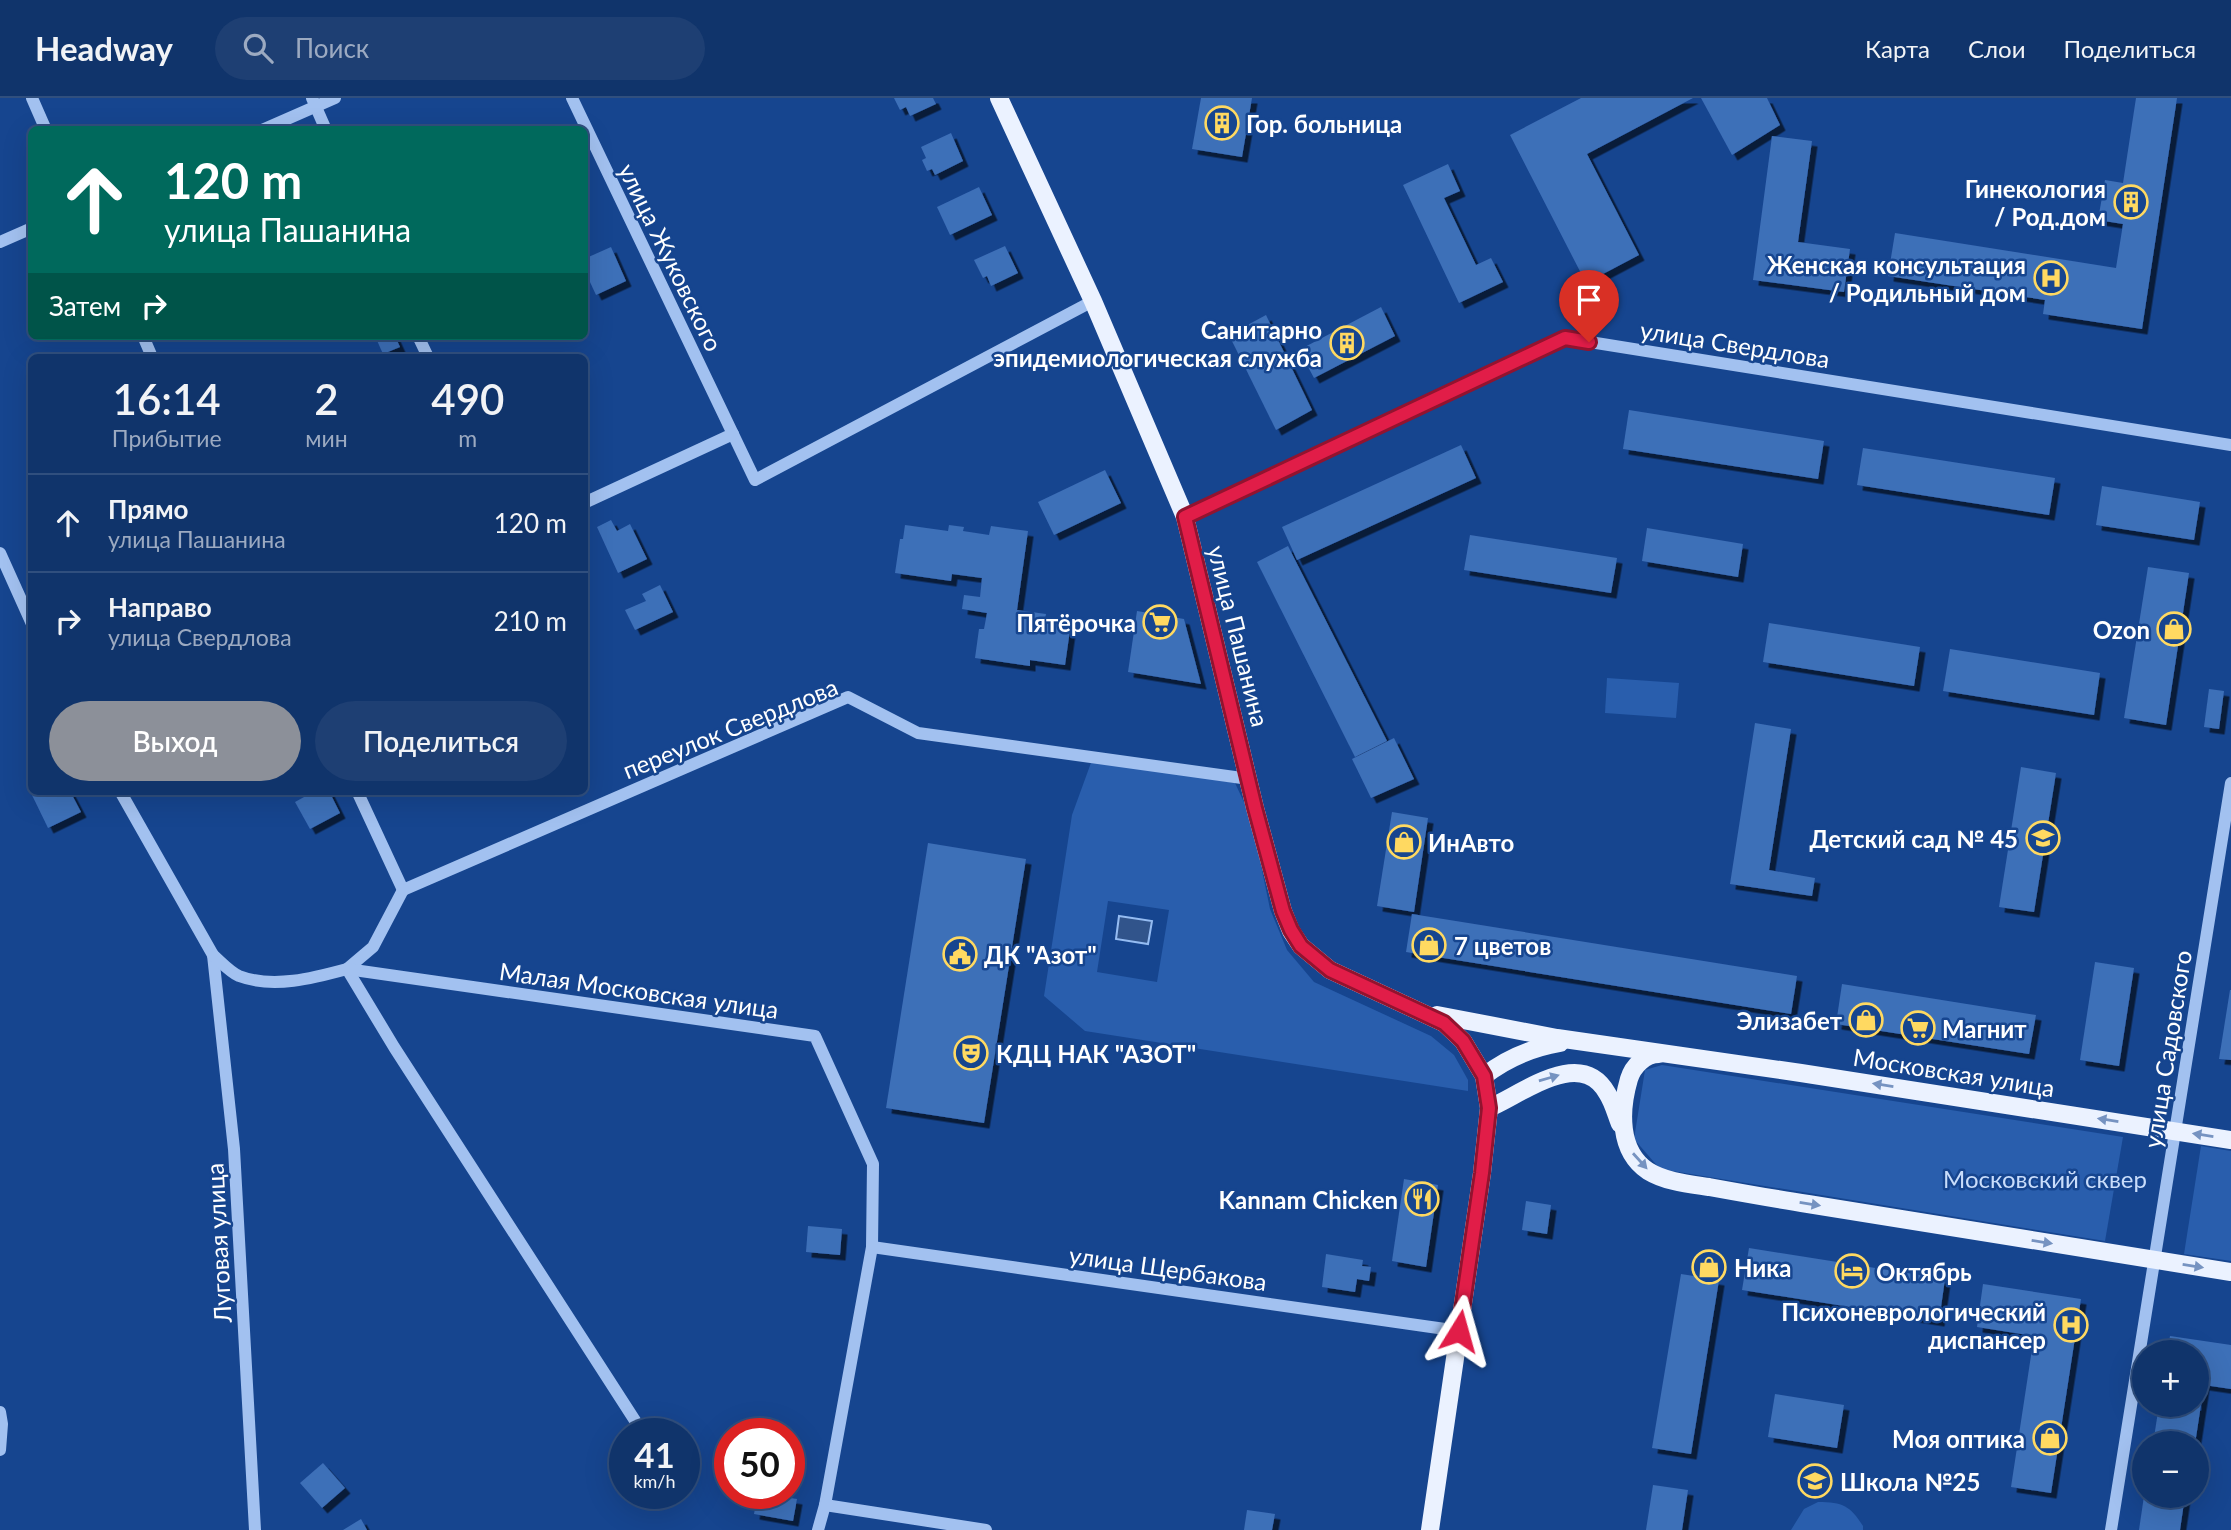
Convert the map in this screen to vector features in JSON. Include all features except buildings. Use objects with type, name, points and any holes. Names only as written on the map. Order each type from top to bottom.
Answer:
[{"type":"main road","name":"улица Пашанина","points":[[999,98],[1093,301],[1185,517],[1283,911],[1301,946],[1330,970],[1426,1013]]},
{"type":"main road","points":[[1426,1013],[1577,1041]]},
{"type":"main road","points":[[1426,1013],[1444,1023],[1463,1041],[1484,1076],[1489,1108],[1430,1530]]},
{"type":"main road","points":[[1484,1076],[1521,1053],[1539,1046],[1577,1041]]},
{"type":"main road","name":"Московская улица","points":[[1577,1041],[2231,1140]]},
{"type":"main road","points":[[1623,1132],[1625,1093],[1631,1074],[1641,1060],[1652,1054],[1670,1053]]},
{"type":"main road","points":[[1489,1108],[1538,1081],[1574,1073],[1598,1081],[1608,1094],[1635,1159],[1647,1170],[1677,1182],[2231,1272]]},
{"type":"street","points":[[32,98],[44,126]]},
{"type":"street","points":[[269,126],[314,102],[335,98]]},
{"type":"street","name":"улица Жуковского","points":[[572,98],[585,126]]},
{"type":"street","points":[[314,102],[324,126]]},
{"type":"street","name":"улица Жуковского","points":[[588,131],[755,480],[1093,301]]},
{"type":"street","points":[[0,242],[28,230]]},
{"type":"street","name":"улица Свердлова","points":[[1185,517],[1565,338],[2231,445]]},
{"type":"street","points":[[588,501],[733,434]]},
{"type":"street","points":[[0,553],[28,615]]},
{"type":"street","name":"переулок Свердлова","points":[[403,890],[848,697],[918,733],[1249,779]]},
{"type":"street","name":"улица Садовского","points":[[2111,1530],[2231,783]]},
{"type":"street","name":"Луговая улица","points":[[122,795],[213,955],[237,976],[261,981],[283,981],[316,977],[347,969],[373,947],[403,890]]},
{"type":"street","points":[[359,795],[403,890]]},
{"type":"street","name":"Луговая улица","points":[[213,955],[234,1149],[255,1530]]},
{"type":"street","points":[[347,969],[394,1047],[633,1418]]},
{"type":"street","name":"Малая Московская улица","points":[[347,969],[815,1036],[873,1164],[872,1247]]},
{"type":"street","points":[[818,1530],[872,1247]]},
{"type":"street","name":"улица Щербакова","points":[[872,1247],[1459,1331]]},
{"type":"street","points":[[0,1412],[0,1450]]},
{"type":"street","points":[[825,1504],[986,1530]]},
{"type":"green space","points":[[1607,678],[1679,683],[1676,718],[1605,713]]},
{"type":"green space","points":[[1092,760],[1235,783],[1251,817],[1270,909],[1287,950],[1314,982],[1431,1036],[1454,1055],[1468,1080],[1468,1091],[1085,1031],[1044,996],[1072,815]],"holes":[[[1108,901],[1169,910],[1157,982],[1097,972]]]},
{"type":"green space","name":"Московский сквер","points":[[1662,1065],[2123,1137],[2105,1241],[1660,1169],[1634,1139],[1645,1070]]},
{"type":"green space","name":"Московский сквер","points":[[2201,1146],[2231,1151],[2231,1261],[2184,1254]]},
{"type":"green space","points":[[1818,1502],[1845,1506],[1858,1519],[1863,1530],[1791,1530],[1804,1509]]},
{"type":"shaded area","points":[[1119,916],[1152,921],[1148,944],[1116,939]]},
{"type":"place","name":"Гор. больница","points":[[1222,123]]},
{"type":"place","name":"Гинекология / Род.дом","points":[[2131,202]]},
{"type":"place","name":"Женская консультация / Родильный дом","points":[[2051,278]]},
{"type":"place","name":"Санитарно эпидемиологическая служба","points":[[1347,343]]},
{"type":"place","name":"Пятёрочка","points":[[1160,622]]},
{"type":"place","name":"Ozon","points":[[2174,629]]},
{"type":"place","name":"Детский сад № 45","points":[[2043,838]]},
{"type":"place","name":"ИнАвто","points":[[1404,842]]},
{"type":"place","name":"7 цветов","points":[[1429,945]]},
{"type":"place","name":"ДК \"Азот\"","points":[[960,954]]},
{"type":"place","name":"Элизабет","points":[[1866,1020]]},
{"type":"place","name":"Магнит","points":[[1918,1028]]},
{"type":"place","name":"КДЦ НАК \"АЗОТ\"","points":[[971,1053]]},
{"type":"place","name":"Kannam Chicken","points":[[1422,1199]]},
{"type":"place","name":"Ника","points":[[1709,1267]]},
{"type":"place","name":"Октябрь","points":[[1852,1271]]},
{"type":"place","name":"Психоневрологический диспансер","points":[[2071,1325]]},
{"type":"place","name":"Моя оптика","points":[[2050,1438]]},
{"type":"place","name":"Школа №25","points":[[1815,1481]]},
{"type":"route","points":[[1459,1331],[1489,1108],[1484,1076],[1463,1041],[1444,1023],[1330,970],[1301,946],[1291,930],[1283,911],[1255,808],[1185,517],[1565,338],[1589,342]]}]
